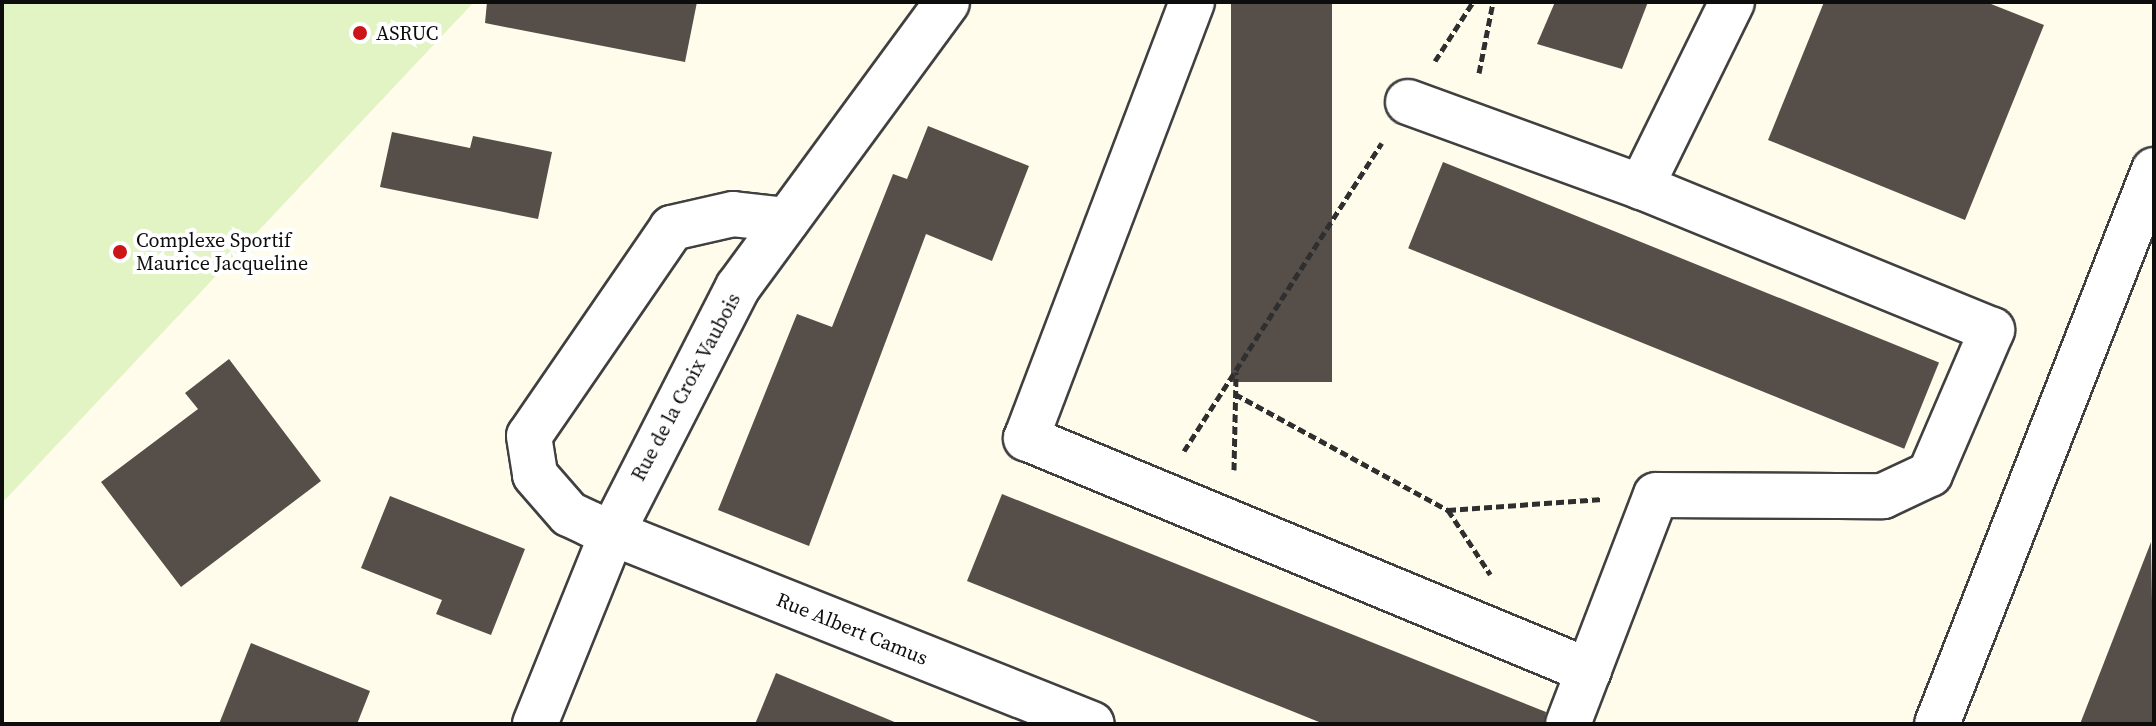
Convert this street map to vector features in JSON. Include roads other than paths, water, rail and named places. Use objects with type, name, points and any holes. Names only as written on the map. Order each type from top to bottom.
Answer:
[{"type":"street","name":"Rue de la Croix Vaubois","points":[[535,724],[612,533],[692,370],[787,220],[947,2]]},
{"type":"street","points":[[1192,2],[1026,438],[1589,671]]},
{"type":"street","points":[[1641,187],[1732,2]]},
{"type":"street","points":[[1408,102],[1641,187],[1992,330],[1930,474],[1883,496],[1656,495],[1568,724]]},
{"type":"street","points":[[1937,724],[2154,170]]},
{"type":"street","name":"Rue Albert Camus","points":[[787,220],[733,214],[672,228],[529,436],[535,475],[569,514],[1074,721]]},
{"type":"place","name":"ASRUC","points":[[360,33]]},
{"type":"place","name":"Complexe Sportif Maurice Jacqueline","points":[[120,252]]}]
